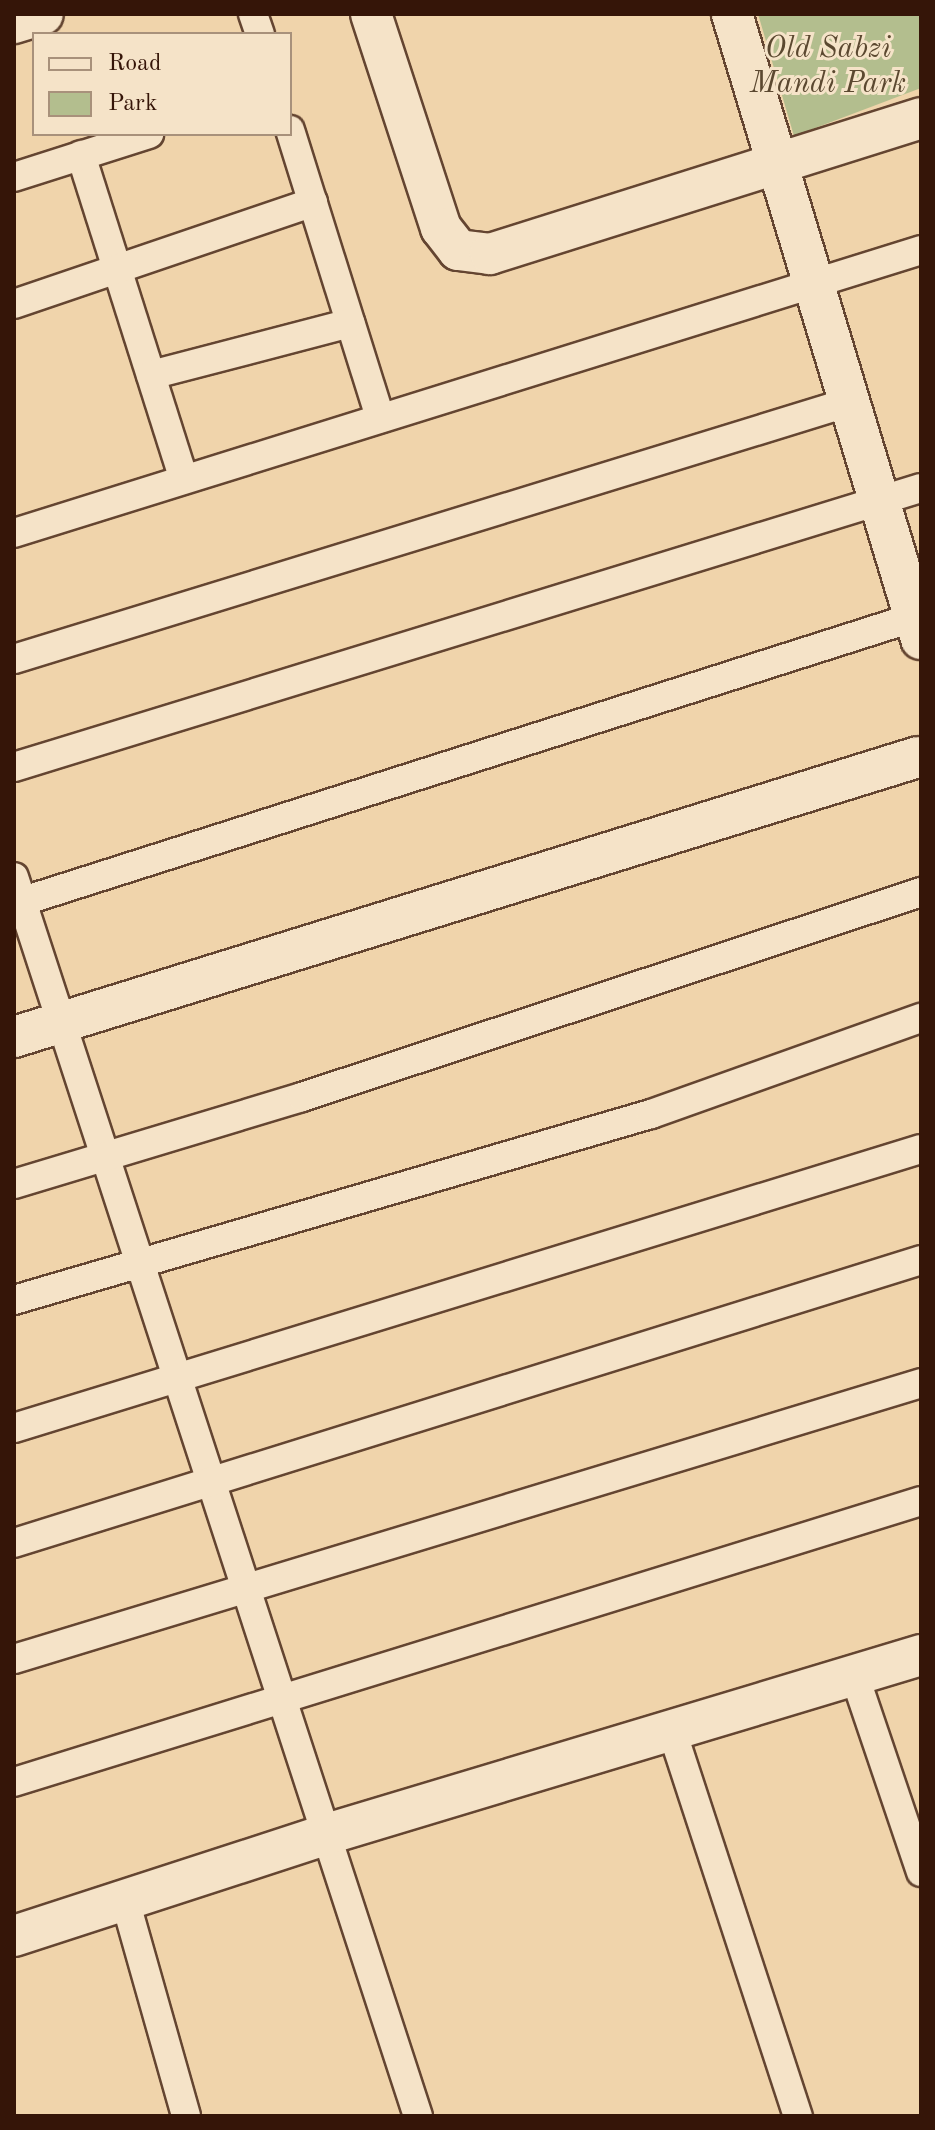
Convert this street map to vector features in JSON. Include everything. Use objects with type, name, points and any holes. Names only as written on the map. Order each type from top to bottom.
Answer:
[{"type":"street","points":[[14,23],[43,14]]},
{"type":"street","points":[[371,14],[441,228],[458,250],[490,254],[780,166],[921,118]]},
{"type":"street","points":[[418,2116],[17,894],[918,628],[883,500],[732,14]]},
{"type":"street","points":[[14,177],[143,136]]},
{"type":"street","points":[[292,136],[380,418]]},
{"type":"street","points":[[81,155],[184,479]]},
{"type":"street","points":[[14,304],[313,202]]},
{"type":"street","points":[[14,533],[921,250]]},
{"type":"street","points":[[151,375],[350,323]]},
{"type":"street","points":[[14,659],[853,401]]},
{"type":"street","points":[[14,767],[921,488]]},
{"type":"street","points":[[14,1037],[920,750]]},
{"type":"street","points":[[14,1184],[302,1097],[921,892]]},
{"type":"street","points":[[14,1300],[651,1114],[921,1018]]},
{"type":"street","points":[[14,1428],[921,1149]]},
{"type":"street","points":[[14,1543],[921,1260]]},
{"type":"street","points":[[14,1659],[921,1383]]},
{"type":"street","points":[[14,1782],[921,1501]]},
{"type":"street","points":[[14,1936],[327,1834],[921,1655]]},
{"type":"street","points":[[854,1674],[921,1872]]},
{"type":"street","points":[[672,1731],[798,2116]]},
{"type":"street","points":[[125,1900],[186,2116]]},
{"type":"green space","name":"Old Sabzi Mandi Park","points":[[758,14],[921,14],[921,88],[794,136]]}]
